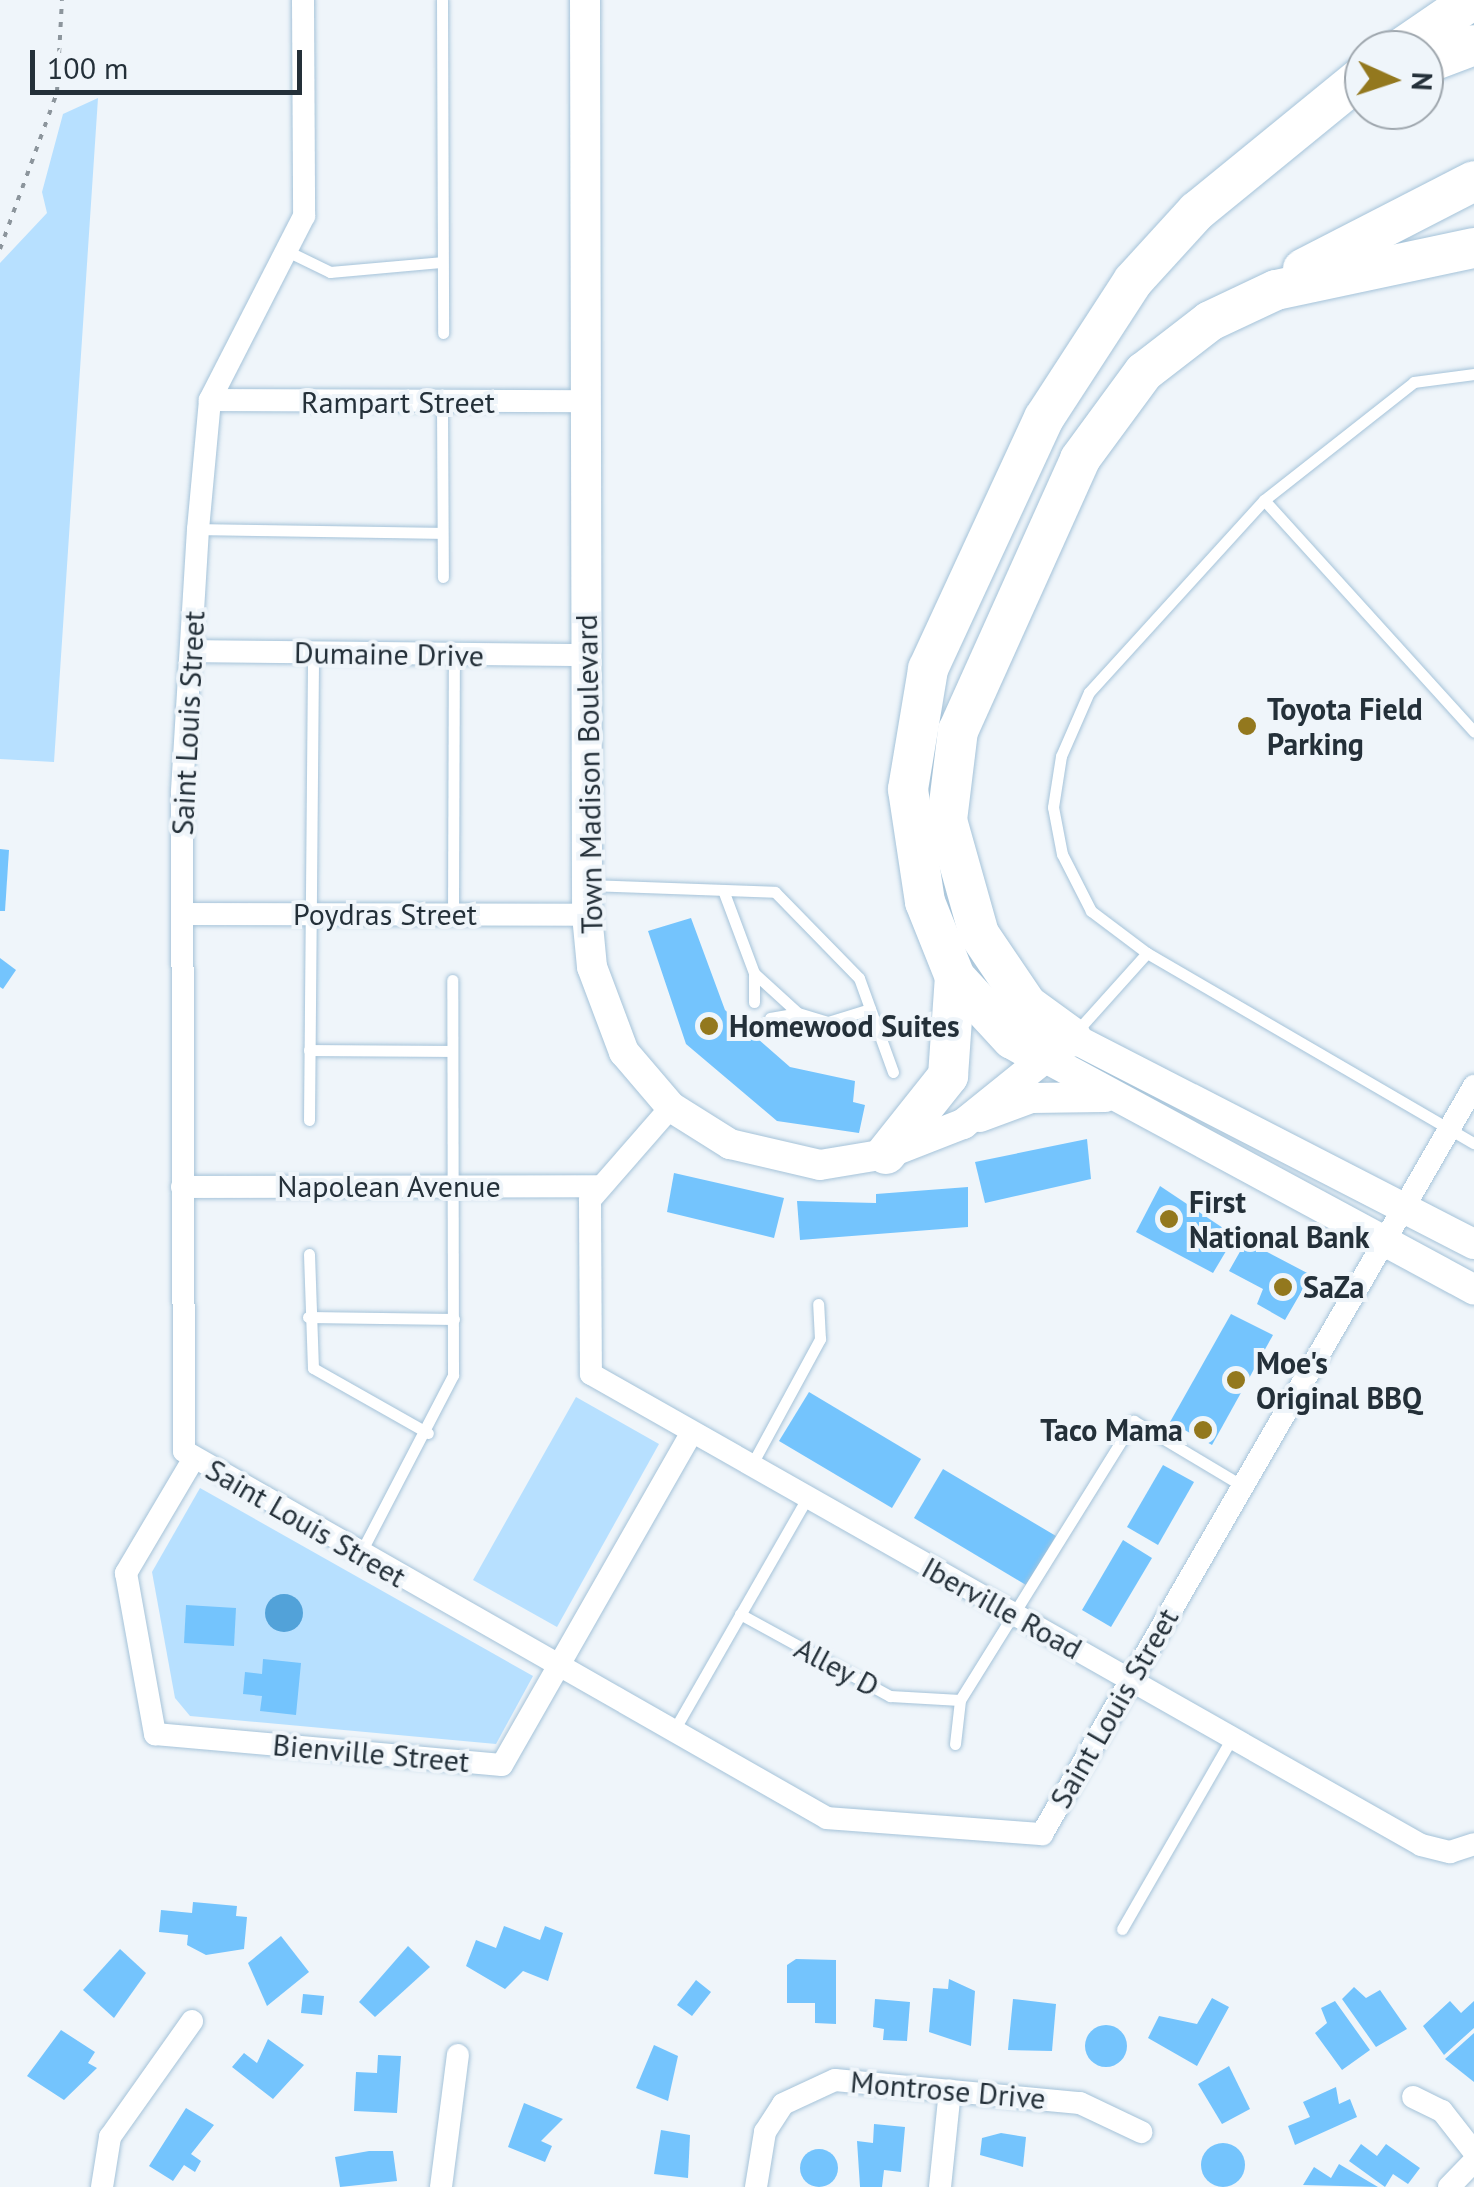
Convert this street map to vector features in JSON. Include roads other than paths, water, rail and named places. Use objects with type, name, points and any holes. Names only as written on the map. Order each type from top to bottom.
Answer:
[{"type":"highway","points":[[1428,30],[1472,0]]},
{"type":"highway","points":[[1444,57],[1474,46]]},
{"type":"highway","points":[[1057,1046],[1012,1039],[955,977],[925,902],[908,789],[924,686],[951,606],[1044,418],[1134,281],[1198,211],[1344,94]]},
{"type":"highway","points":[[1057,1046],[1003,972],[959,888],[947,820],[958,731],[1080,459],[1117,402],[1176,342],[1474,182]]},
{"type":"highway","points":[[1276,290],[1474,248]]},
{"type":"highway","points":[[886,1154],[948,1076],[955,977]]},
{"type":"street","name":"Saint Louis Street","points":[[303,0],[304,216],[210,400],[198,528],[182,914],[182,1438],[194,1458],[558,1669],[827,1818],[1042,1834],[1400,1207],[1474,1086]]},
{"type":"street","name":"Town Madison Boulevard","points":[[585,0],[587,900],[605,1014],[671,1107],[730,1144],[779,1159],[820,1165],[886,1154],[963,1124],[1057,1046]]},
{"type":"street","name":"Rampart Street","points":[[210,400],[587,401]]},
{"type":"street","name":"Dumaine Drive","points":[[190,650],[587,655]]},
{"type":"street","name":"Poydras Street","points":[[182,914],[453,914],[587,900]]},
{"type":"street","points":[[1057,1046],[1108,1097],[1474,1290]]},
{"type":"street","points":[[1057,1046],[1474,1244]]},
{"type":"street","points":[[963,1124],[1031,1098],[1108,1097]]},
{"type":"street","points":[[597,1186],[671,1107]]},
{"type":"street","name":"Napolean Avenue","points":[[182,1187],[597,1186]]},
{"type":"street","name":"Iberville Road","points":[[597,1186],[587,1217],[591,1374],[1422,1845],[1450,1852],[1474,1844]]},
{"type":"street","name":"Bienville Street","points":[[194,1458],[126,1573],[155,1734],[502,1765],[691,1433]]},
{"type":"street","points":[[102,2187],[110,2137],[192,2020]]},
{"type":"street","points":[[441,2187],[458,2055]]},
{"type":"street","name":"Montrose Drive","points":[[756,2187],[765,2132],[784,2104],[812,2086],[835,2080],[1080,2103],[1141,2132]]},
{"type":"street","points":[[940,2187],[950,2090]]},
{"type":"street","points":[[1414,2097],[1442,2110],[1474,2152]]},
{"type":"street","points":[[1449,2187],[1474,2161]]},
{"type":"lane","points":[[442,0],[443,333]]},
{"type":"lane","points":[[287,251],[330,272],[441,262]]},
{"type":"lane","points":[[1474,374],[1414,382],[1264,500],[1089,692],[1061,756],[1053,808],[1062,854],[1091,911],[1147,953],[1474,1143]]},
{"type":"lane","points":[[442,403],[442,577]]},
{"type":"lane","points":[[1264,500],[1474,732]]},
{"type":"lane","points":[[198,528],[442,532]]},
{"type":"lane","points":[[309,1120],[313,653]]},
{"type":"lane","points":[[453,914],[454,656]]},
{"type":"lane","points":[[587,900],[722,890],[775,892],[860,978],[893,1072]]},
{"type":"lane","points":[[722,890],[754,973],[754,1002]]},
{"type":"lane","points":[[1057,1046],[1147,953]]},
{"type":"lane","points":[[754,973],[798,1013],[828,1022],[870,1009]]},
{"type":"lane","points":[[360,1554],[448,1396],[454,1320],[452,980]]},
{"type":"lane","points":[[770,1018],[798,1013]]},
{"type":"lane","points":[[309,1050],[452,1051]]},
{"type":"lane","points":[[308,1254],[308,1347],[322,1379],[428,1434]]},
{"type":"lane","points":[[751,1466],[820,1339],[818,1304]]},
{"type":"lane","points":[[308,1317],[454,1320]]},
{"type":"lane","points":[[955,1744],[960,1700],[1134,1421],[1241,1485]]},
{"type":"lane","points":[[672,1732],[807,1498]]},
{"type":"lane","name":"Alley D","points":[[740,1614],[890,1696],[960,1700]]},
{"type":"lane","points":[[1122,1929],[1232,1738]]},
{"type":"water","points":[[284,1594],[298,1599],[303,1613],[298,1627],[284,1632],[270,1627],[265,1613],[270,1599]]},
{"type":"place","name":"Toyota Field Parking","points":[[1247,726]]},
{"type":"place","name":"Homewood Suites","points":[[709,1026]]},
{"type":"place","name":"First National Bank","points":[[1169,1219]]},
{"type":"place","name":"SaZa","points":[[1283,1287]]},
{"type":"place","name":"Moe's Original BBQ","points":[[1236,1380]]},
{"type":"place","name":"Taco Mama","points":[[1203,1430]]}]
